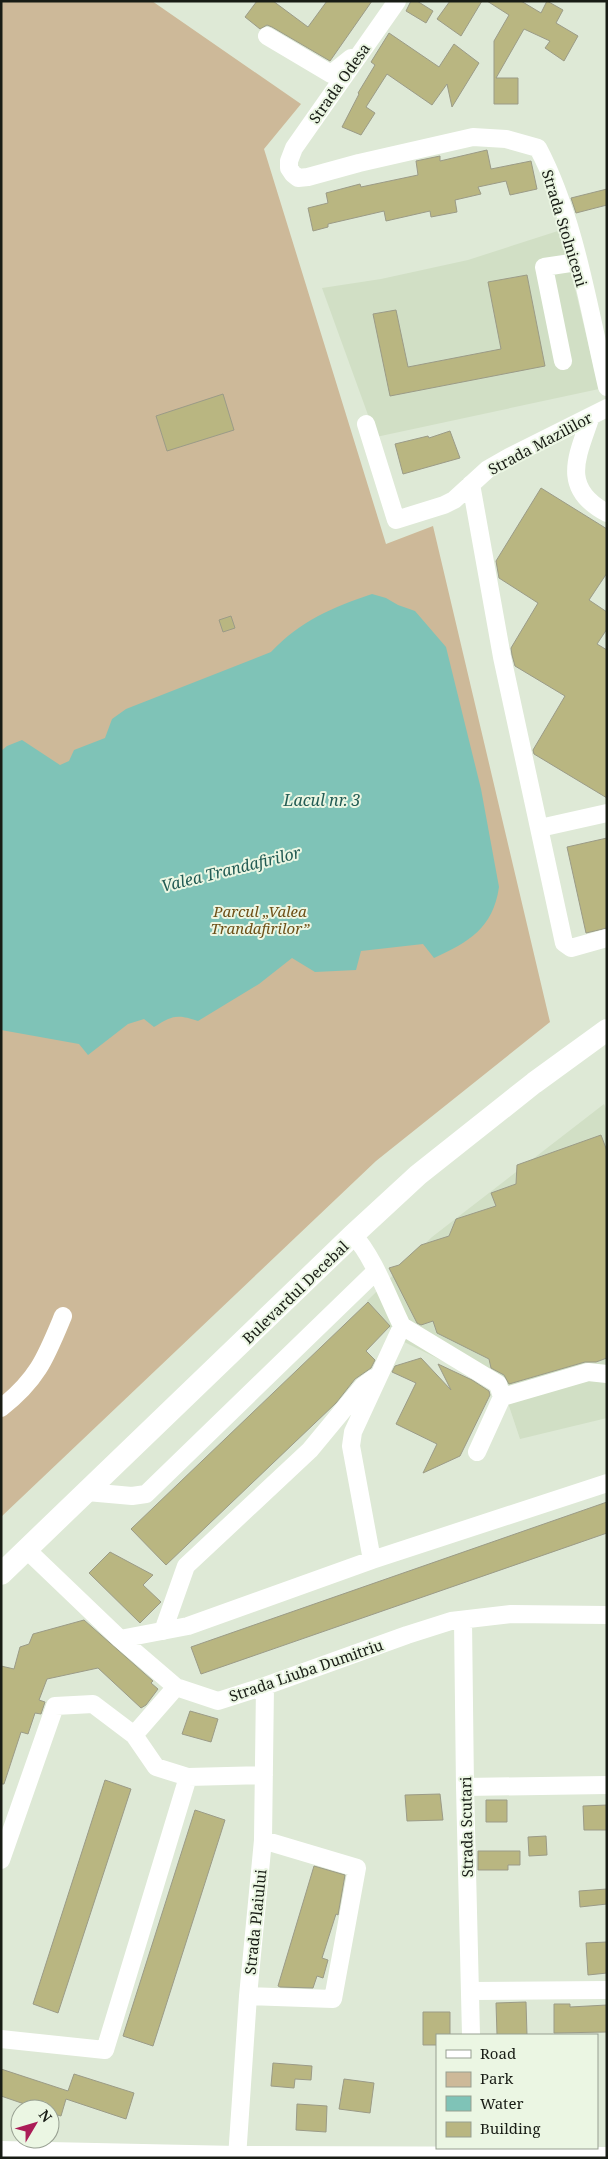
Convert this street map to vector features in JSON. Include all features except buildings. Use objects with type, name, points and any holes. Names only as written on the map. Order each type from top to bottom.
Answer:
[{"type":"main road","name":"Bulevardul Decebal","points":[[1,1574],[353,1235],[428,1167],[534,1083],[607,1030]]},
{"type":"street","name":"Strada Odesa","points":[[289,168],[288,162],[294,148],[397,1]]},
{"type":"street","points":[[267,36],[331,74],[368,42]]},
{"type":"street","name":"Strada Stolniceni","points":[[289,168],[298,178],[308,177],[359,163],[473,137],[493,137],[522,142],[538,148],[556,187],[577,262],[607,387]]},
{"type":"street","points":[[563,361],[544,267],[577,262]]},
{"type":"street","name":"Strada Mazililor","points":[[366,424],[396,520],[454,500],[488,469],[509,456],[607,408]]},
{"type":"street","points":[[591,416],[576,463],[576,475],[579,487],[587,499],[607,513]]},
{"type":"street","points":[[471,484],[502,657],[564,943],[571,948],[607,938]]},
{"type":"street","points":[[540,828],[607,812]]},
{"type":"street","points":[[353,1235],[360,1242],[402,1326],[498,1384],[502,1397],[478,1452]]},
{"type":"street","points":[[87,1492],[132,1496],[146,1494],[376,1272]]},
{"type":"street","points":[[1,1408],[20,1393],[44,1361],[63,1316]]},
{"type":"street","points":[[372,1560],[351,1446],[354,1432],[402,1326]]},
{"type":"street","points":[[502,1397],[588,1372],[607,1374]]},
{"type":"street","points":[[163,1631],[186,1566],[310,1450],[363,1386],[380,1373]]},
{"type":"street","points":[[120,1639],[188,1626],[372,1560],[607,1484]]},
{"type":"street","name":"Strada Liuba Dumitriu","points":[[27,1550],[120,1639],[176,1687],[218,1701],[425,1628],[463,1620],[511,1614],[607,1615]]},
{"type":"street","name":"Strada Scutari","points":[[463,1620],[464,1787],[471,2034]]},
{"type":"street","name":"Strada Plaiului","points":[[237,2157],[248,1996],[264,1840],[265,1686]]},
{"type":"street","points":[[134,1735],[176,1687]]},
{"type":"street","points":[[1,1860],[55,1706],[93,1704],[134,1735],[156,1767],[188,1777],[264,1775]]},
{"type":"street","points":[[1,2039],[104,2050],[188,1777]]},
{"type":"street","points":[[464,1787],[607,1785]]},
{"type":"street","points":[[248,1996],[333,1999],[357,1868],[264,1840]]},
{"type":"street","points":[[470,1991],[607,1990]]},
{"type":"street","points":[[1,2150],[237,2157],[475,2152],[607,2156]]},
{"type":"shaded area","points":[[561,230],[599,389],[376,437],[322,288],[381,279],[468,260]]},
{"type":"shaded area","points":[[604,1104],[607,1111],[607,1418],[520,1439],[504,1391],[398,1339],[367,1301],[432,1237]]},
{"type":"green space","name":"Parcul „Valea Trandafirilor”","points":[[1,1],[152,1],[301,104],[264,149],[386,544],[433,526],[550,1022],[376,1161],[1,1517]]},
{"type":"water","name":"Lacul nr. 3","points":[[372,594],[415,611],[446,647],[481,789],[499,887],[496,901],[485,923],[477,932],[458,946],[434,958],[423,944],[361,951],[356,970],[315,972],[292,958],[259,984],[198,1021],[185,1017],[175,1017],[154,1027],[144,1019],[128,1024],[88,1055],[79,1044],[1,1030],[1,751],[7,746],[22,740],[60,765],[69,761],[74,750],[105,738],[112,719],[126,709],[271,652],[305,623],[344,604]]},
{"type":"water label","name":"Valea Trandafirilor","points":[[231,869]]}]
